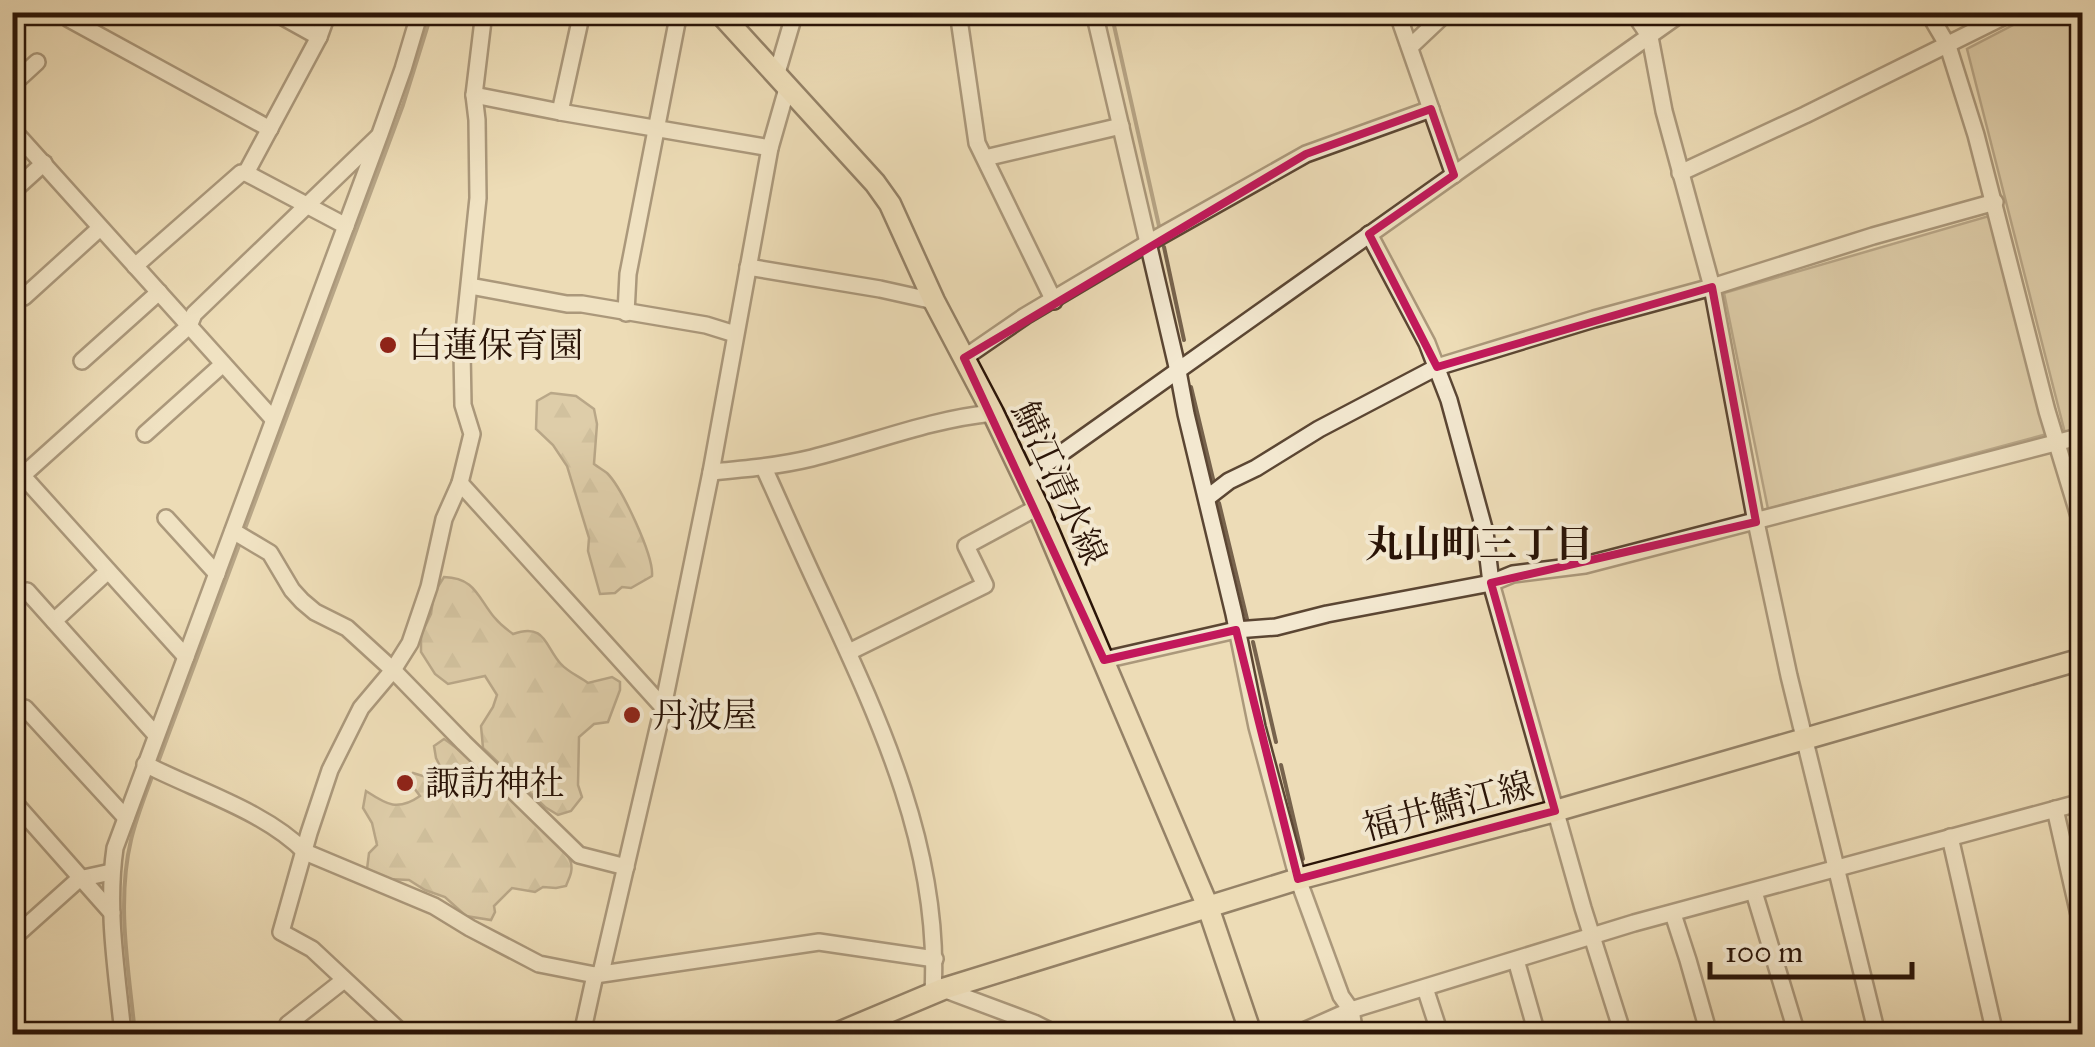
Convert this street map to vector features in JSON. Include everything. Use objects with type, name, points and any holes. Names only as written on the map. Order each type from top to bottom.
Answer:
[{"type":"main road","name":"鯖江清水線","points":[[720,12],[890,204],[934,301],[1038,507],[1208,907],[1251,1034]]},
{"type":"main road","name":"福井鯖江線","points":[[836,1034],[938,990],[1298,879],[1555,811],[2082,659]]},
{"type":"street","points":[[62,12],[69,19],[82,17],[270,129]]},
{"type":"street","points":[[274,12],[319,37]]},
{"type":"street","points":[[246,173],[319,37],[328,12]]},
{"type":"street","points":[[123,1034],[112,913],[115,848],[153,768],[156,735],[217,574],[240,535],[273,419],[380,134],[420,12]]},
{"type":"street","points":[[403,1034],[312,949],[280,932],[330,770],[362,708],[410,643],[472,434],[463,405],[462,350],[478,198],[474,95],[484,12]]},
{"type":"street","points":[[560,112],[582,12]]},
{"type":"street","points":[[626,313],[628,274],[679,12]]},
{"type":"street","points":[[582,1034],[626,867],[712,472],[795,12]]},
{"type":"street","points":[[958,12],[977,143],[1054,301]]},
{"type":"street","points":[[1094,12],[1257,727],[1298,879],[1341,996],[1351,1010],[1354,1034]]},
{"type":"street","points":[[1398,12],[1454,175]]},
{"type":"street","points":[[1410,47],[1447,12]]},
{"type":"street","points":[[1633,12],[1650,37],[1664,111],[1712,287],[1789,676],[1877,1034]]},
{"type":"street","points":[[1025,479],[1683,12]]},
{"type":"street","points":[[1928,12],[1948,46],[1995,202],[2047,411],[2082,526]]},
{"type":"street","points":[[1680,173],[2013,12]]},
{"type":"street","points":[[12,84],[37,62]]},
{"type":"street","points":[[474,95],[770,148]]},
{"type":"street","points":[[964,358],[1148,243],[1306,154],[1431,109]]},
{"type":"street","points":[[985,158],[1121,126]]},
{"type":"street","points":[[12,128],[273,419]]},
{"type":"street","points":[[186,657],[16,475],[190,326],[194,314],[380,134]]},
{"type":"street","points":[[12,192],[44,164]]},
{"type":"street","points":[[135,266],[241,173],[346,226]]},
{"type":"street","points":[[1207,498],[1229,481],[1320,429],[1437,367],[1995,202]]},
{"type":"street","points":[[24,297],[100,228]]},
{"type":"street","points":[[1368,234],[1426,343],[1449,400],[1485,532],[1492,583],[1591,936],[1623,1034]]},
{"type":"street","points":[[748,267],[934,301]]},
{"type":"street","points":[[470,286],[706,325],[735,334]]},
{"type":"street","points":[[82,361],[159,292]]},
{"type":"street","points":[[145,434],[223,364]]},
{"type":"street","points":[[712,472],[764,468],[960,416],[993,413]]},
{"type":"street","points":[[1104,660],[1236,630],[1276,627],[1492,583],[1513,574],[1585,565],[2082,436]]},
{"type":"street","points":[[764,468],[866,689],[907,798],[925,875],[938,990],[1056,1034]]},
{"type":"street","points":[[460,482],[663,706]]},
{"type":"street","points":[[849,652],[985,586],[966,546],[1038,507]]},
{"type":"street","points":[[166,518],[217,574]]},
{"type":"street","points":[[240,535],[270,553],[302,602],[347,628],[393,670],[579,855],[626,867]]},
{"type":"street","points":[[54,621],[108,571]]},
{"type":"street","points":[[27,592],[156,735]]},
{"type":"street","points":[[12,720],[26,708],[126,818]]},
{"type":"street","points":[[153,768],[252,815],[305,852],[434,906],[539,964],[598,974],[819,942],[935,960]]},
{"type":"street","points":[[12,800],[112,913]]},
{"type":"street","points":[[1297,1034],[1351,1010],[1591,936],[2082,802]]},
{"type":"street","points":[[2055,809],[2082,928]]},
{"type":"street","points":[[1950,838],[1994,1034]]},
{"type":"street","points":[[12,938],[79,879],[111,872]]},
{"type":"street","points":[[1754,892],[1797,1034]]},
{"type":"street","points":[[1673,914],[1708,1034]]},
{"type":"street","points":[[1516,960],[1537,1034]]},
{"type":"street","points":[[288,1034],[288,1024],[344,980]]},
{"type":"street","points":[[1425,988],[1440,1034]]},
{"type":"street","points":[[2066,1034],[2082,1032]]},
{"type":"highlighted area","points":[[1431,109],[1454,175],[1369,234],[1437,367],[1712,287],[1756,522],[1491,583],[1555,811],[1298,879],[1236,630],[1104,660],[964,358],[1306,154]]},
{"type":"green space","points":[[2036,13],[2082,13],[2082,428],[2065,433],[1967,49]]},
{"type":"green space","points":[[1989,216],[2047,434],[1768,509],[1724,293]]},
{"type":"green space","points":[[551,393],[576,396],[594,409],[594,464],[607,473],[621,493],[651,566],[652,576],[631,588],[600,594],[588,551],[589,538],[567,466],[536,429],[537,401]]},
{"type":"green space","points":[[444,577],[469,585],[513,634],[538,634],[564,667],[588,683],[612,677],[620,682],[608,722],[594,724],[579,737],[578,785],[582,797],[571,811],[558,815],[545,807],[483,748],[481,726],[497,695],[485,676],[448,684],[435,674],[421,652],[421,635],[431,614],[434,593]]},
{"type":"green space","points":[[444,739],[552,836],[571,863],[566,886],[543,887],[535,892],[512,888],[494,906],[491,920],[466,916],[445,897],[409,880],[388,879],[367,869],[369,853],[377,845],[372,823],[363,808],[366,791],[398,805],[420,796],[408,780],[413,773],[449,784],[434,746]]},
{"type":"waterway","points":[[244,531],[403,105],[432,12]]},
{"type":"waterway","points":[[1111,12],[1159,226]]},
{"type":"waterway","points":[[1164,247],[1184,340]]},
{"type":"waterway","points":[[1191,387],[1214,483]]},
{"type":"waterway","points":[[1219,503],[1247,619]]},
{"type":"waterway","points":[[157,765],[241,540]]},
{"type":"waterway","points":[[1253,642],[1276,742]]},
{"type":"waterway","points":[[1281,765],[1303,859]]},
{"type":"waterway","points":[[135,1034],[124,888],[133,832],[153,774]]},
{"type":"place","name":"白蓮保育園","points":[[388,345]]},
{"type":"place","name":"丹波屋","points":[[632,715]]},
{"type":"place","name":"諏訪神社","points":[[405,783]]},
{"type":"district","name":"丸山町三丁目","points":[[1479,544]]}]
